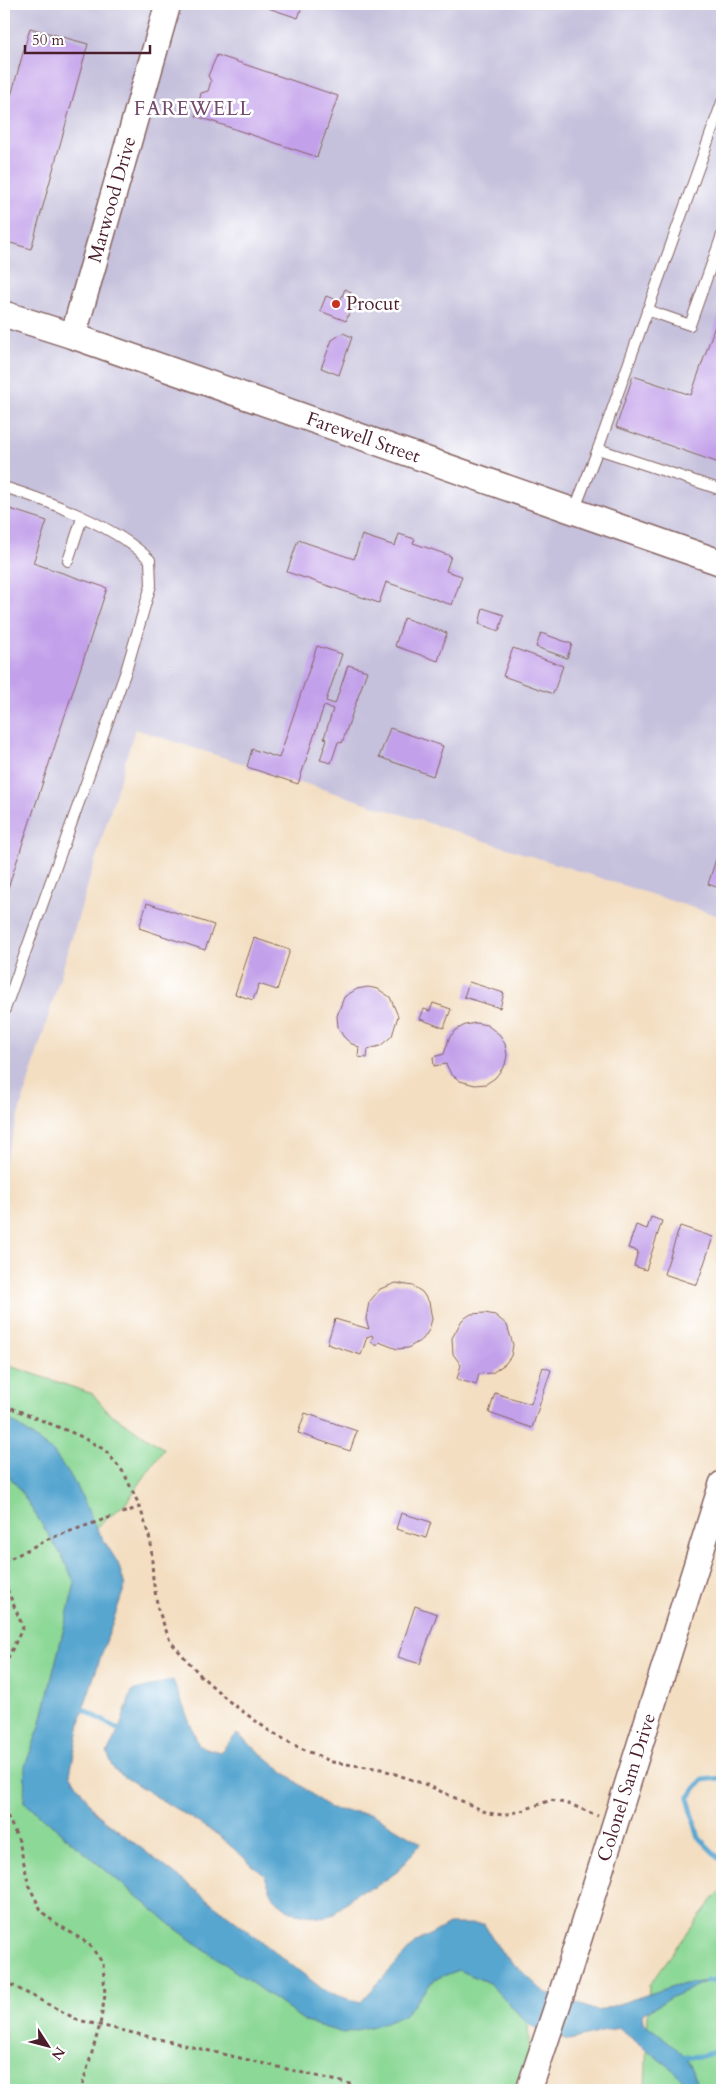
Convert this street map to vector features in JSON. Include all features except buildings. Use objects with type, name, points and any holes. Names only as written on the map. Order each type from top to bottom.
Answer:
[{"type":"street","name":"Marwood Drive","points":[[73,336],[168,4]]},
{"type":"street","name":"Farewell Street","points":[[4,314],[73,336],[722,563]]},
{"type":"street","name":"Colonel Sam Drive","points":[[529,2090],[563,1990],[722,1484]]},
{"type":"lane","points":[[574,511],[722,102]]},
{"type":"lane","points":[[647,310],[690,324],[722,234]]},
{"type":"lane","points":[[598,449],[722,490]]},
{"type":"lane","points":[[4,487],[50,502],[135,545],[150,560],[150,585],[126,671],[4,1012]]},
{"type":"lane","points":[[68,560],[82,518]]},
{"type":"path","points":[[4,1405],[78,1435],[105,1450],[124,1473],[140,1507],[150,1543],[158,1609],[170,1641],[201,1676],[230,1702],[268,1730],[294,1745],[332,1762],[381,1769],[427,1785],[488,1813],[503,1815],[521,1811],[551,1800],[572,1805],[602,1817]]},
{"type":"path","points":[[122,1514],[140,1507]]},
{"type":"path","points":[[4,1562],[48,1539],[111,1517]]},
{"type":"path","points":[[4,1582],[23,1627],[4,1666]]},
{"type":"path","points":[[4,1809],[20,1841],[29,1886],[42,1912],[54,1922],[89,1944],[103,1963],[105,1995],[100,2026],[81,2090]]},
{"type":"path","points":[[4,1981],[78,2020],[376,2090]]},
{"type":"shaded area","points":[[4,4],[722,4],[722,917],[135,729],[4,1163]]},
{"type":"green space","points":[[4,1364],[93,1394],[107,1411],[164,1449],[126,1503],[96,1528],[76,1484],[53,1452],[4,1415]]},
{"type":"green space","points":[[4,1470],[18,1487],[62,1556],[75,1583],[40,1726],[26,1766],[24,1802],[175,1928],[306,2022],[404,2015],[435,1979],[459,1970],[489,1983],[528,2024],[531,2072],[525,2090],[4,2090]]},
{"type":"green space","points":[[722,1889],[722,2090],[645,2090],[649,1985]]},
{"type":"water","points":[[4,1415],[53,1452],[76,1484],[96,1528],[118,1563],[125,1586],[83,1709],[70,1774],[96,1813],[325,1991],[360,2003],[415,1943],[449,1924],[484,1924],[501,1952],[544,1992],[597,2011],[677,1985],[707,1981],[672,1997],[642,2014],[643,2022],[670,2043],[686,2059],[692,2068],[696,2090],[691,2090],[674,2070],[618,2028],[569,2040],[546,2033],[528,2024],[489,1983],[459,1970],[435,1979],[404,2015],[386,2023],[343,2033],[306,2022],[175,1928],[24,1802],[25,1766],[40,1726],[75,1583],[62,1556],[18,1487],[4,1470]]},
{"type":"water","points":[[173,1680],[199,1746],[220,1752],[237,1734],[330,1809],[372,1814],[421,1843],[397,1872],[375,1887],[357,1892],[334,1914],[322,1918],[291,1912],[273,1898],[265,1876],[218,1835],[115,1771],[107,1753],[119,1730],[132,1691]]},
{"type":"waterway","points":[[83,1709],[119,1730]]},
{"type":"waterway","points":[[722,1778],[702,1780],[688,1798],[699,1838],[722,1861]]},
{"type":"waterway","points":[[707,1981],[718,1980],[722,1977]]},
{"type":"waterway","points":[[686,2057],[701,2056],[722,2050]]},
{"type":"place","name":"Procut","points":[[336,304]]},
{"type":"district","name":"FAREWELL","points":[[193,108]]}]
